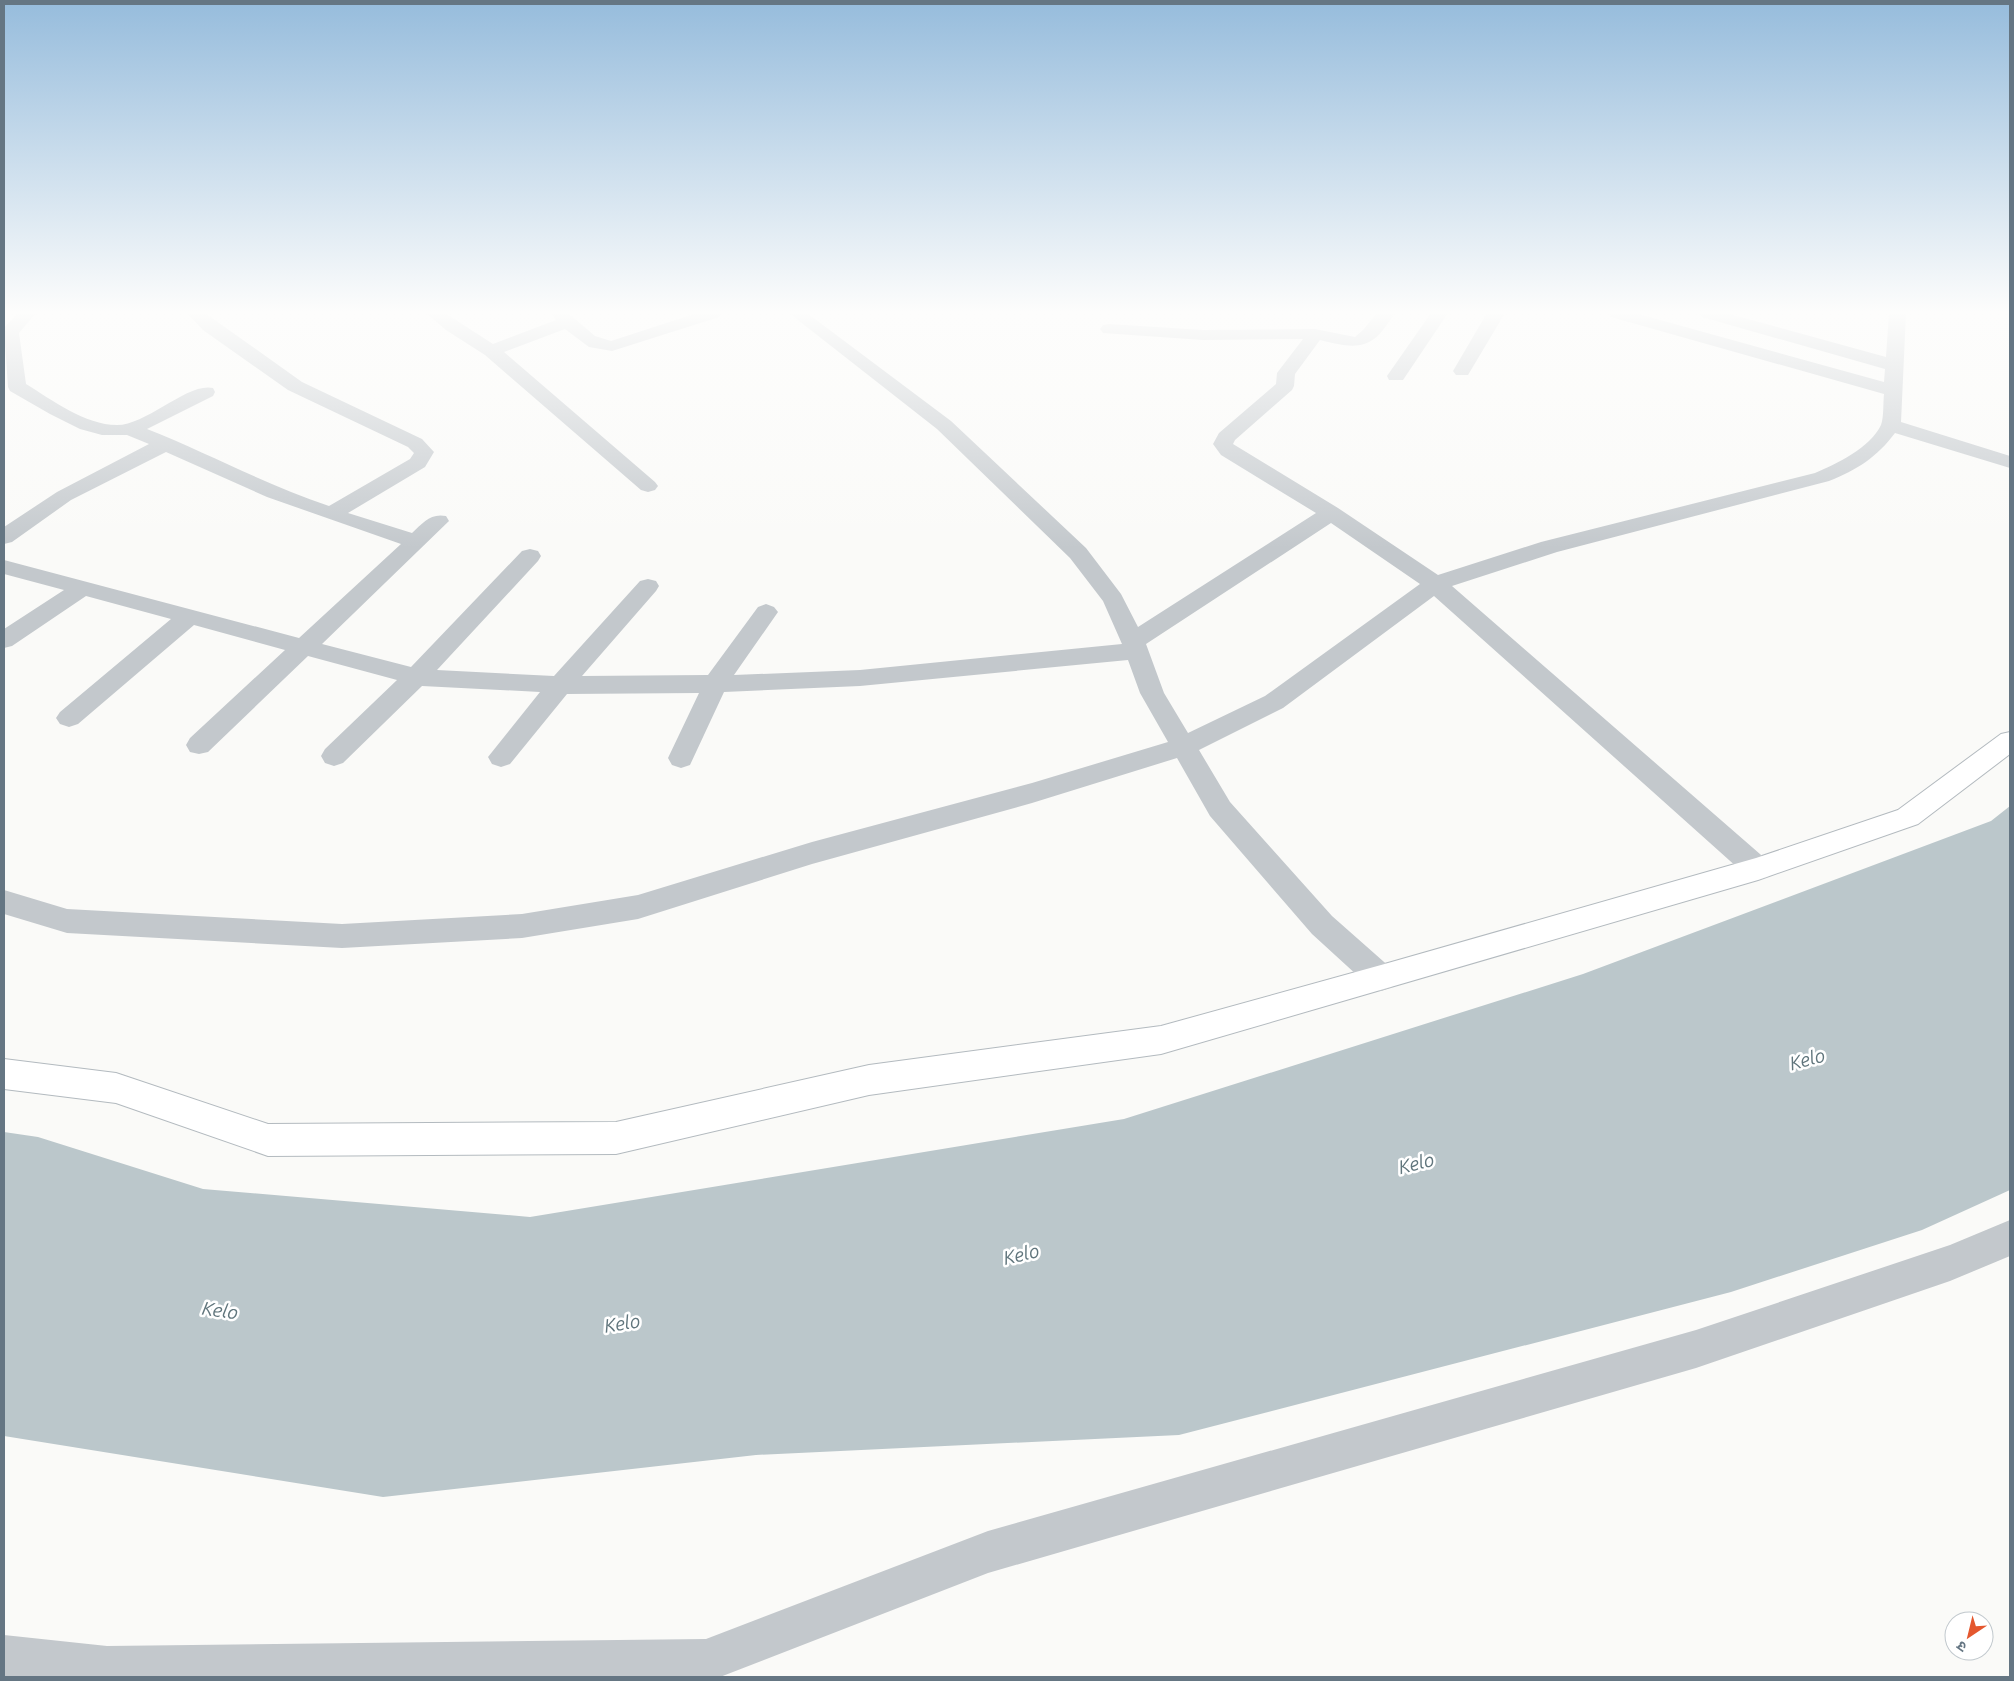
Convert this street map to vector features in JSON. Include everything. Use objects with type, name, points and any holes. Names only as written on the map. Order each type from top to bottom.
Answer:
[{"type":"street","points":[[13,391],[105,431],[129,429],[206,392]]},
{"type":"street","points":[[307,391],[415,442],[424,452],[418,463],[331,514]]},
{"type":"street","points":[[538,391],[648,486]]},
{"type":"street","points":[[900,391],[944,425],[1078,553],[1113,599],[1152,693],[1220,809],[1322,925],[1381,978]]},
{"type":"street","points":[[1279,391],[1226,437],[1223,444],[1228,451],[1331,513],[1434,584],[1758,869]]},
{"type":"street","points":[[4,902],[67,921],[342,936],[522,926],[638,907],[812,853],[1032,793],[1184,746],[1274,702],[1434,584],[1548,547],[1822,477],[1849,466],[1878,442],[1891,425],[1894,391]]},
{"type":"street","points":[[1891,425],[2010,462]]},
{"type":"street","points":[[129,429],[167,443],[253,484],[331,514],[416,541]]},
{"type":"street","points":[[4,537],[64,496],[167,443]]},
{"type":"street","points":[[4,566],[416,677],[560,685],[715,684],[860,678],[1134,646],[1331,513]]},
{"type":"street","points":[[199,745],[438,521]]},
{"type":"street","points":[[334,756],[416,677],[530,556]]},
{"type":"street","points":[[500,756],[648,586]]},
{"type":"street","points":[[4,640],[83,588]]},
{"type":"street","points":[[681,758],[715,684],[766,612]]},
{"type":"street","points":[[69,718],[189,617]]},
{"type":"street","points":[[4,1074],[116,1088],[268,1140],[616,1138],[869,1080],[1161,1040],[1381,978],[1758,869],[1908,817],[2010,741]]},
{"type":"street","points":[[4,1657],[107,1668],[706,1669],[988,1552],[1696,1349],[1950,1263],[2010,1238]]},
{"type":"water","name":"Kelo","points":[[2010,806],[2010,1190],[1922,1230],[1731,1292],[1179,1435],[756,1455],[383,1497],[4,1436],[4,1132],[38,1137],[203,1189],[530,1217],[1124,1119],[1583,974],[1991,821]]}]
